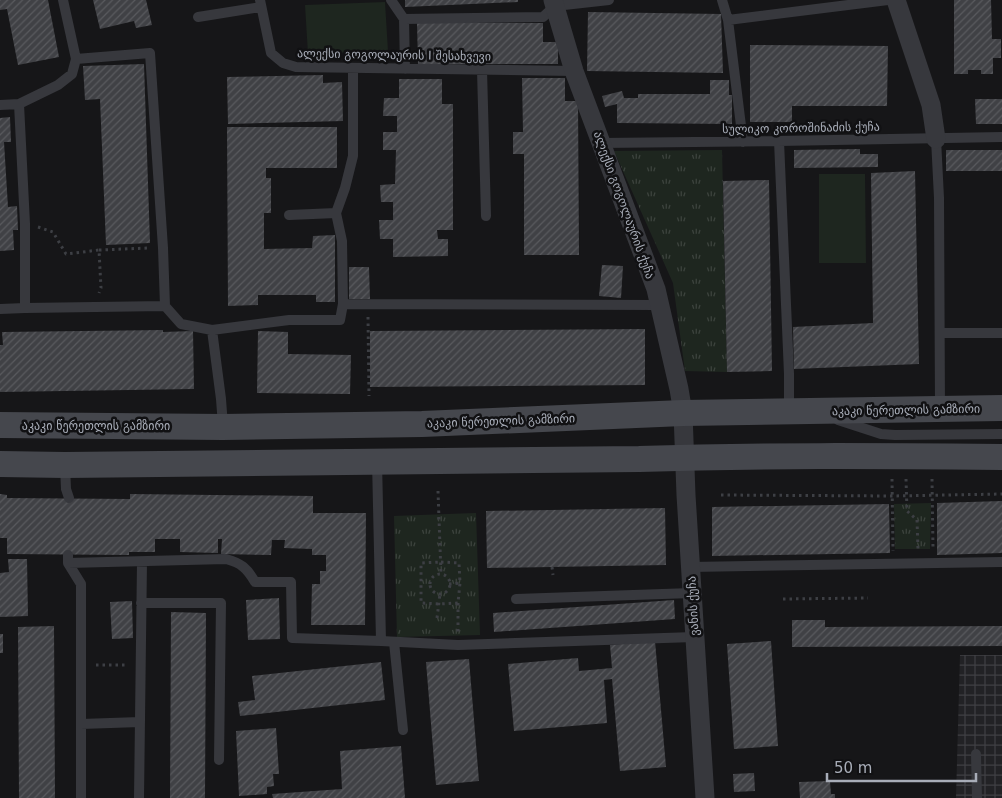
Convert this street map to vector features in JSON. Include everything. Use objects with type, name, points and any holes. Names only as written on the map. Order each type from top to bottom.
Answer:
[{"type":"main road","name":"აკაკი წერეთლის გამზირი","points":[[0,425],[223,427],[422,424],[683,413],[1002,408]]},
{"type":"main road","points":[[0,464],[65,465],[836,455],[1002,457]]},
{"type":"street","points":[[896,0],[931,105],[936,139]]},
{"type":"street","name":"ალექსი გოგოლაურის ქუჩა","points":[[554,3],[574,71],[656,289],[680,389],[683,413]]},
{"type":"street","name":"ვანის ქუჩა","points":[[683,413],[690,567],[705,798]]},
{"type":"lane","points":[[0,104],[19,104],[58,85],[72,74],[76,59],[63,0]]},
{"type":"lane","points":[[391,0],[404,18],[405,69]]},
{"type":"lane","points":[[404,18],[543,17],[554,3],[608,0]]},
{"type":"lane","points":[[722,0],[728,20],[742,142]]},
{"type":"lane","points":[[728,20],[888,0]]},
{"type":"lane","points":[[198,17],[261,4]]},
{"type":"lane","name":"ალექსი გოგოლაურის I შესახვევი","points":[[261,4],[271,53],[283,63],[296,68],[574,71]]},
{"type":"lane","points":[[76,59],[150,53],[165,306],[181,324],[212,330],[289,320],[340,320],[342,304],[342,241],[336,213],[353,156],[354,68]]},
{"type":"lane","points":[[482,70],[486,216]]},
{"type":"lane","points":[[19,104],[25,224],[26,308]]},
{"type":"lane","name":"სულიკო კოროშინაძის ქუჩა","points":[[601,143],[1002,137]]},
{"type":"lane","points":[[936,139],[939,198],[940,408]]},
{"type":"lane","points":[[779,141],[789,374],[800,412],[881,434],[1002,434]]},
{"type":"lane","points":[[289,215],[336,213]]},
{"type":"lane","points":[[342,304],[659,304]]},
{"type":"lane","points":[[0,309],[165,306]]},
{"type":"lane","points":[[212,330],[223,427]]},
{"type":"lane","points":[[940,333],[1002,333]]},
{"type":"lane","points":[[376,461],[381,641]]},
{"type":"lane","points":[[65,465],[66,489],[69,498]]},
{"type":"lane","points":[[81,798],[81,584],[68,559],[142,562],[226,559],[236,562],[248,570],[255,582],[291,582],[292,638],[458,645],[694,637]]},
{"type":"lane","points":[[139,798],[142,562]]},
{"type":"lane","points":[[690,567],[1002,562]]},
{"type":"lane","points":[[516,599],[692,593]]},
{"type":"lane","points":[[141,603],[221,603],[220,760]]},
{"type":"lane","points":[[394,642],[403,730]]},
{"type":"lane","points":[[81,724],[140,722]]},
{"type":"lane","points":[[976,754],[977,798]]},
{"type":"path","points":[[25,224],[52,232],[66,254],[100,250],[162,248]]},
{"type":"path","points":[[93,307],[101,288],[100,250]]},
{"type":"path","points":[[368,304],[369,396]]},
{"type":"path","points":[[906,479],[907,511],[917,520],[918,564]]},
{"type":"path","points":[[932,479],[934,564]]},
{"type":"path","points":[[892,480],[893,564]]},
{"type":"path","points":[[438,490],[441,574]]},
{"type":"path","points":[[721,495],[907,496],[1002,494]]},
{"type":"path","points":[[458,603],[421,603],[421,563],[459,563],[458,645]]},
{"type":"path","points":[[552,567],[553,575]]},
{"type":"path","points":[[441,574],[446,576],[449,584],[448,590],[445,593],[434,593],[430,589],[430,584],[435,575],[441,574]]},
{"type":"path","points":[[449,584],[460,583]]},
{"type":"path","points":[[421,584],[430,584]]},
{"type":"path","points":[[437,618],[440,594]]},
{"type":"path","points":[[783,599],[868,598]]},
{"type":"path","points":[[81,665],[140,665]]},
{"type":"shaded area","points":[[960,655],[1002,655],[1002,798],[956,798]]},
{"type":"green space","points":[[385,2],[388,51],[308,54],[305,5]]},
{"type":"green space","points":[[722,150],[727,372],[685,371],[673,283],[614,151]]},
{"type":"green space","points":[[819,174],[865,174],[866,263],[819,263]]},
{"type":"green space","points":[[931,503],[930,549],[895,549],[894,504]]},
{"type":"green space","points":[[476,513],[480,635],[397,637],[394,516]]},
{"type":"building","points":[[0,0],[48,0],[59,57],[18,65],[7,9],[0,10]]},
{"type":"building","points":[[93,0],[146,0],[152,25],[136,28],[134,21],[100,29]]},
{"type":"building","points":[[405,0],[518,0],[518,2],[405,7]]},
{"type":"building","points":[[954,0],[991,0],[992,39],[1001,39],[1001,58],[993,58],[993,74],[981,74],[981,70],[968,70],[968,74],[954,74]]},
{"type":"building","points":[[588,12],[721,14],[723,73],[587,71]]},
{"type":"building","points":[[417,23],[543,23],[543,42],[558,42],[558,64],[418,64]]},
{"type":"building","points":[[750,45],[888,46],[887,106],[792,106],[792,122],[750,122]]},
{"type":"building","points":[[144,64],[150,243],[106,245],[100,99],[85,100],[83,66]]},
{"type":"building","points":[[323,75],[323,83],[342,82],[343,121],[228,124],[227,77]]},
{"type":"building","points":[[522,78],[565,78],[565,101],[578,101],[579,255],[524,255],[524,154],[513,154],[513,132],[523,132]]},
{"type":"building","points":[[399,79],[442,79],[442,104],[453,104],[453,230],[437,230],[438,239],[448,239],[448,256],[393,257],[393,239],[380,239],[379,220],[393,220],[393,202],[381,202],[380,185],[395,184],[396,150],[383,150],[383,132],[397,132],[397,116],[383,116],[384,98],[399,98]]},
{"type":"building","points":[[710,80],[729,80],[729,95],[732,95],[732,124],[617,123],[617,104],[605,107],[602,96],[622,91],[624,98],[638,98],[638,94],[710,94]]},
{"type":"building","points":[[975,99],[1002,99],[1002,124],[976,124]]},
{"type":"building","points":[[10,117],[11,142],[4,142],[8,207],[17,206],[18,230],[13,230],[14,250],[0,251],[0,118]]},
{"type":"building","points":[[227,127],[337,127],[337,168],[266,168],[266,178],[271,178],[271,213],[264,213],[264,249],[312,248],[313,236],[335,235],[335,302],[316,302],[316,295],[258,295],[258,305],[228,306]]},
{"type":"building","points":[[860,149],[860,154],[878,154],[878,167],[794,168],[794,150]]},
{"type":"building","points":[[946,150],[1002,150],[1002,171],[946,171]]},
{"type":"building","points":[[915,171],[919,364],[794,369],[793,327],[873,323],[871,173]]},
{"type":"building","points":[[769,180],[772,371],[727,372],[723,181]]},
{"type":"building","points":[[602,265],[623,266],[621,298],[599,296]]},
{"type":"building","points":[[349,267],[369,267],[370,299],[349,299]]},
{"type":"building","points":[[645,329],[645,385],[370,387],[370,331]]},
{"type":"building","points":[[163,330],[163,332],[193,331],[194,389],[0,392],[0,345],[3,345],[2,332]]},
{"type":"building","points":[[258,331],[288,332],[288,354],[351,355],[350,394],[257,393]]},
{"type":"building","points":[[0,494],[7,495],[7,498],[130,499],[130,494],[313,496],[313,513],[366,513],[365,625],[311,625],[312,584],[320,584],[320,571],[326,571],[326,555],[312,555],[312,549],[284,548],[285,540],[272,540],[271,555],[221,554],[222,539],[218,539],[218,553],[180,552],[180,539],[155,539],[155,552],[129,552],[129,555],[7,554],[7,538],[0,538]]},
{"type":"building","points":[[1002,501],[1002,553],[937,555],[937,503]]},
{"type":"building","points":[[889,504],[890,553],[712,556],[712,507]]},
{"type":"building","points":[[665,508],[666,565],[487,568],[486,511]]},
{"type":"building","points":[[8,559],[27,559],[28,616],[0,617],[0,573],[9,572]]},
{"type":"building","points":[[279,598],[280,639],[248,640],[246,600]]},
{"type":"building","points":[[674,600],[675,619],[494,632],[493,613]]},
{"type":"building","points":[[132,601],[133,638],[112,639],[110,602]]},
{"type":"building","points":[[171,612],[206,613],[205,798],[170,798]]},
{"type":"building","points":[[792,620],[825,620],[825,627],[1002,626],[1002,646],[792,647]]},
{"type":"building","points":[[54,626],[55,798],[19,798],[18,627]]},
{"type":"building","points":[[0,634],[3,634],[3,653],[0,653]]},
{"type":"building","points":[[655,641],[666,767],[620,771],[612,679],[604,680],[607,723],[514,731],[508,664],[578,658],[579,671],[612,668],[610,645]]},
{"type":"building","points":[[771,641],[778,746],[734,749],[727,644]]},
{"type":"building","points":[[469,659],[479,781],[436,785],[426,662]]},
{"type":"building","points":[[381,662],[385,700],[240,716],[238,702],[255,700],[252,676]]},
{"type":"building","points":[[276,728],[279,774],[273,774],[274,786],[267,787],[267,794],[239,796],[236,731]]},
{"type":"building","points":[[401,746],[405,798],[273,798],[272,794],[342,789],[340,751]]},
{"type":"building","points":[[754,773],[755,791],[734,792],[733,774]]},
{"type":"building","points":[[830,781],[831,794],[835,794],[835,798],[800,798],[799,782]]}]
